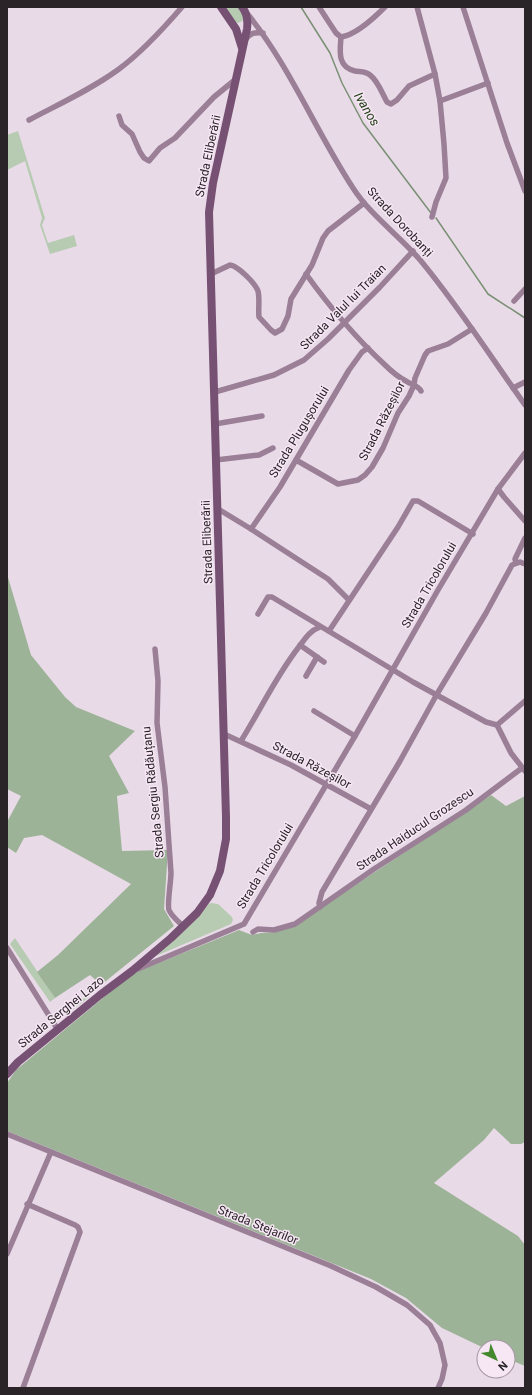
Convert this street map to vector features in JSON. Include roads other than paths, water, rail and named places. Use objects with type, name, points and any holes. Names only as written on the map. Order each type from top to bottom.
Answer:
[{"type":"street","points":[[29,120],[105,79],[119,69],[149,42],[182,7]]},
{"type":"street","name":"Strada Eliberării","points":[[221,7],[235,26],[242,50]]},
{"type":"street","points":[[319,7],[340,37],[340,58],[344,66],[348,69],[364,72],[371,76],[387,102],[391,104],[397,100],[409,86],[435,74]]},
{"type":"street","points":[[340,37],[347,36],[366,24],[385,7]]},
{"type":"street","points":[[417,7],[435,74],[440,101],[444,144],[446,178],[436,202],[432,217]]},
{"type":"street","points":[[463,7],[507,143],[525,191]]},
{"type":"street","name":"Strada Eliberării","points":[[132,971],[184,927],[197,913],[210,895],[220,871],[226,840],[210,200],[248,25],[244,9]]},
{"type":"street","name":"Strada Dorobanți","points":[[244,9],[263,33],[297,88],[327,145],[353,188],[364,202],[413,251],[459,310],[525,405]]},
{"type":"street","points":[[235,26],[240,26],[247,20]]},
{"type":"street","points":[[245,40],[252,33],[263,33]]},
{"type":"street","name":"Strada Eliberării","points":[[119,116],[122,125],[132,134],[144,158],[149,161],[160,148],[175,138],[214,97],[237,79]]},
{"type":"street","points":[[440,101],[488,83]]},
{"type":"street","points":[[211,274],[230,265],[238,268],[254,284],[258,291],[259,317],[271,330],[276,333],[282,329],[288,316],[291,299],[312,265],[316,252],[323,238],[328,231],[364,202]]},
{"type":"street","name":"Strada Valul lui Traian","points":[[215,392],[274,375],[290,368],[312,354],[345,323],[413,251]]},
{"type":"street","points":[[306,274],[345,323],[368,348],[396,375],[418,387],[421,391]]},
{"type":"street","points":[[514,301],[525,289]]},
{"type":"street","name":"Strada Răzeșilor","points":[[296,460],[338,484],[358,480],[365,475],[372,468],[378,458],[398,413],[414,386],[415,378],[425,355],[428,351],[448,344],[472,329]]},
{"type":"street","name":"Strada Plugușorului","points":[[251,529],[280,486],[349,370],[362,352],[368,348]]},
{"type":"street","points":[[513,388],[525,382]]},
{"type":"street","points":[[215,424],[262,416]]},
{"type":"street","points":[[216,460],[259,455],[273,448]]},
{"type":"street","name":"Strada Tricolorului","points":[[132,971],[244,924],[498,489],[525,453]]},
{"type":"street","points":[[498,489],[525,521]]},
{"type":"street","name":"Strada Tricolorului","points":[[349,600],[415,500],[473,534]]},
{"type":"street","points":[[218,509],[328,579],[343,596],[349,600],[329,630]]},
{"type":"street","points":[[525,538],[515,559],[516,563],[520,562],[525,564]]},
{"type":"street","name":"Strada Haiducul Grozescu","points":[[320,907],[319,903],[322,892],[372,809],[436,694],[471,638],[512,565],[516,563]]},
{"type":"street","points":[[258,614],[270,596],[320,627],[329,630],[393,670],[486,722],[496,725],[525,701]]},
{"type":"street","points":[[241,740],[275,680],[308,634],[320,627]]},
{"type":"street","points":[[300,645],[324,662]]},
{"type":"street","name":"Strada Sergiu Rădăuțanu","points":[[155,649],[158,681],[157,723],[165,787],[171,873],[171,886],[168,904],[169,910],[184,927]]},
{"type":"street","points":[[306,676],[317,657]]},
{"type":"street","points":[[314,711],[355,736]]},
{"type":"street","name":"Strada Haiducul Grozescu","points":[[253,932],[258,930],[274,930],[295,924],[374,869],[466,810],[523,769],[511,753],[496,725]]},
{"type":"street","name":"Strada Răzeșilor","points":[[224,734],[241,740],[372,809]]},
{"type":"street","points":[[7,948],[58,1030]]},
{"type":"street","name":"Strada Serghei Lazo","points":[[7,1074],[18,1062],[100,995],[132,971]]},
{"type":"street","name":"Strada Stejarilor","points":[[7,1134],[331,1266],[376,1287],[407,1305],[430,1325],[440,1343],[445,1365],[442,1379],[438,1388]]},
{"type":"street","points":[[7,1254],[27,1204],[51,1152]]},
{"type":"street","points":[[23,1388],[80,1232],[78,1227],[27,1204]]},
{"type":"waterway","name":"Ivanos","points":[[301,7],[330,53],[342,83],[363,123],[431,213]]},
{"type":"waterway","name":"Ivanos","points":[[436,218],[488,294],[525,318]]}]
